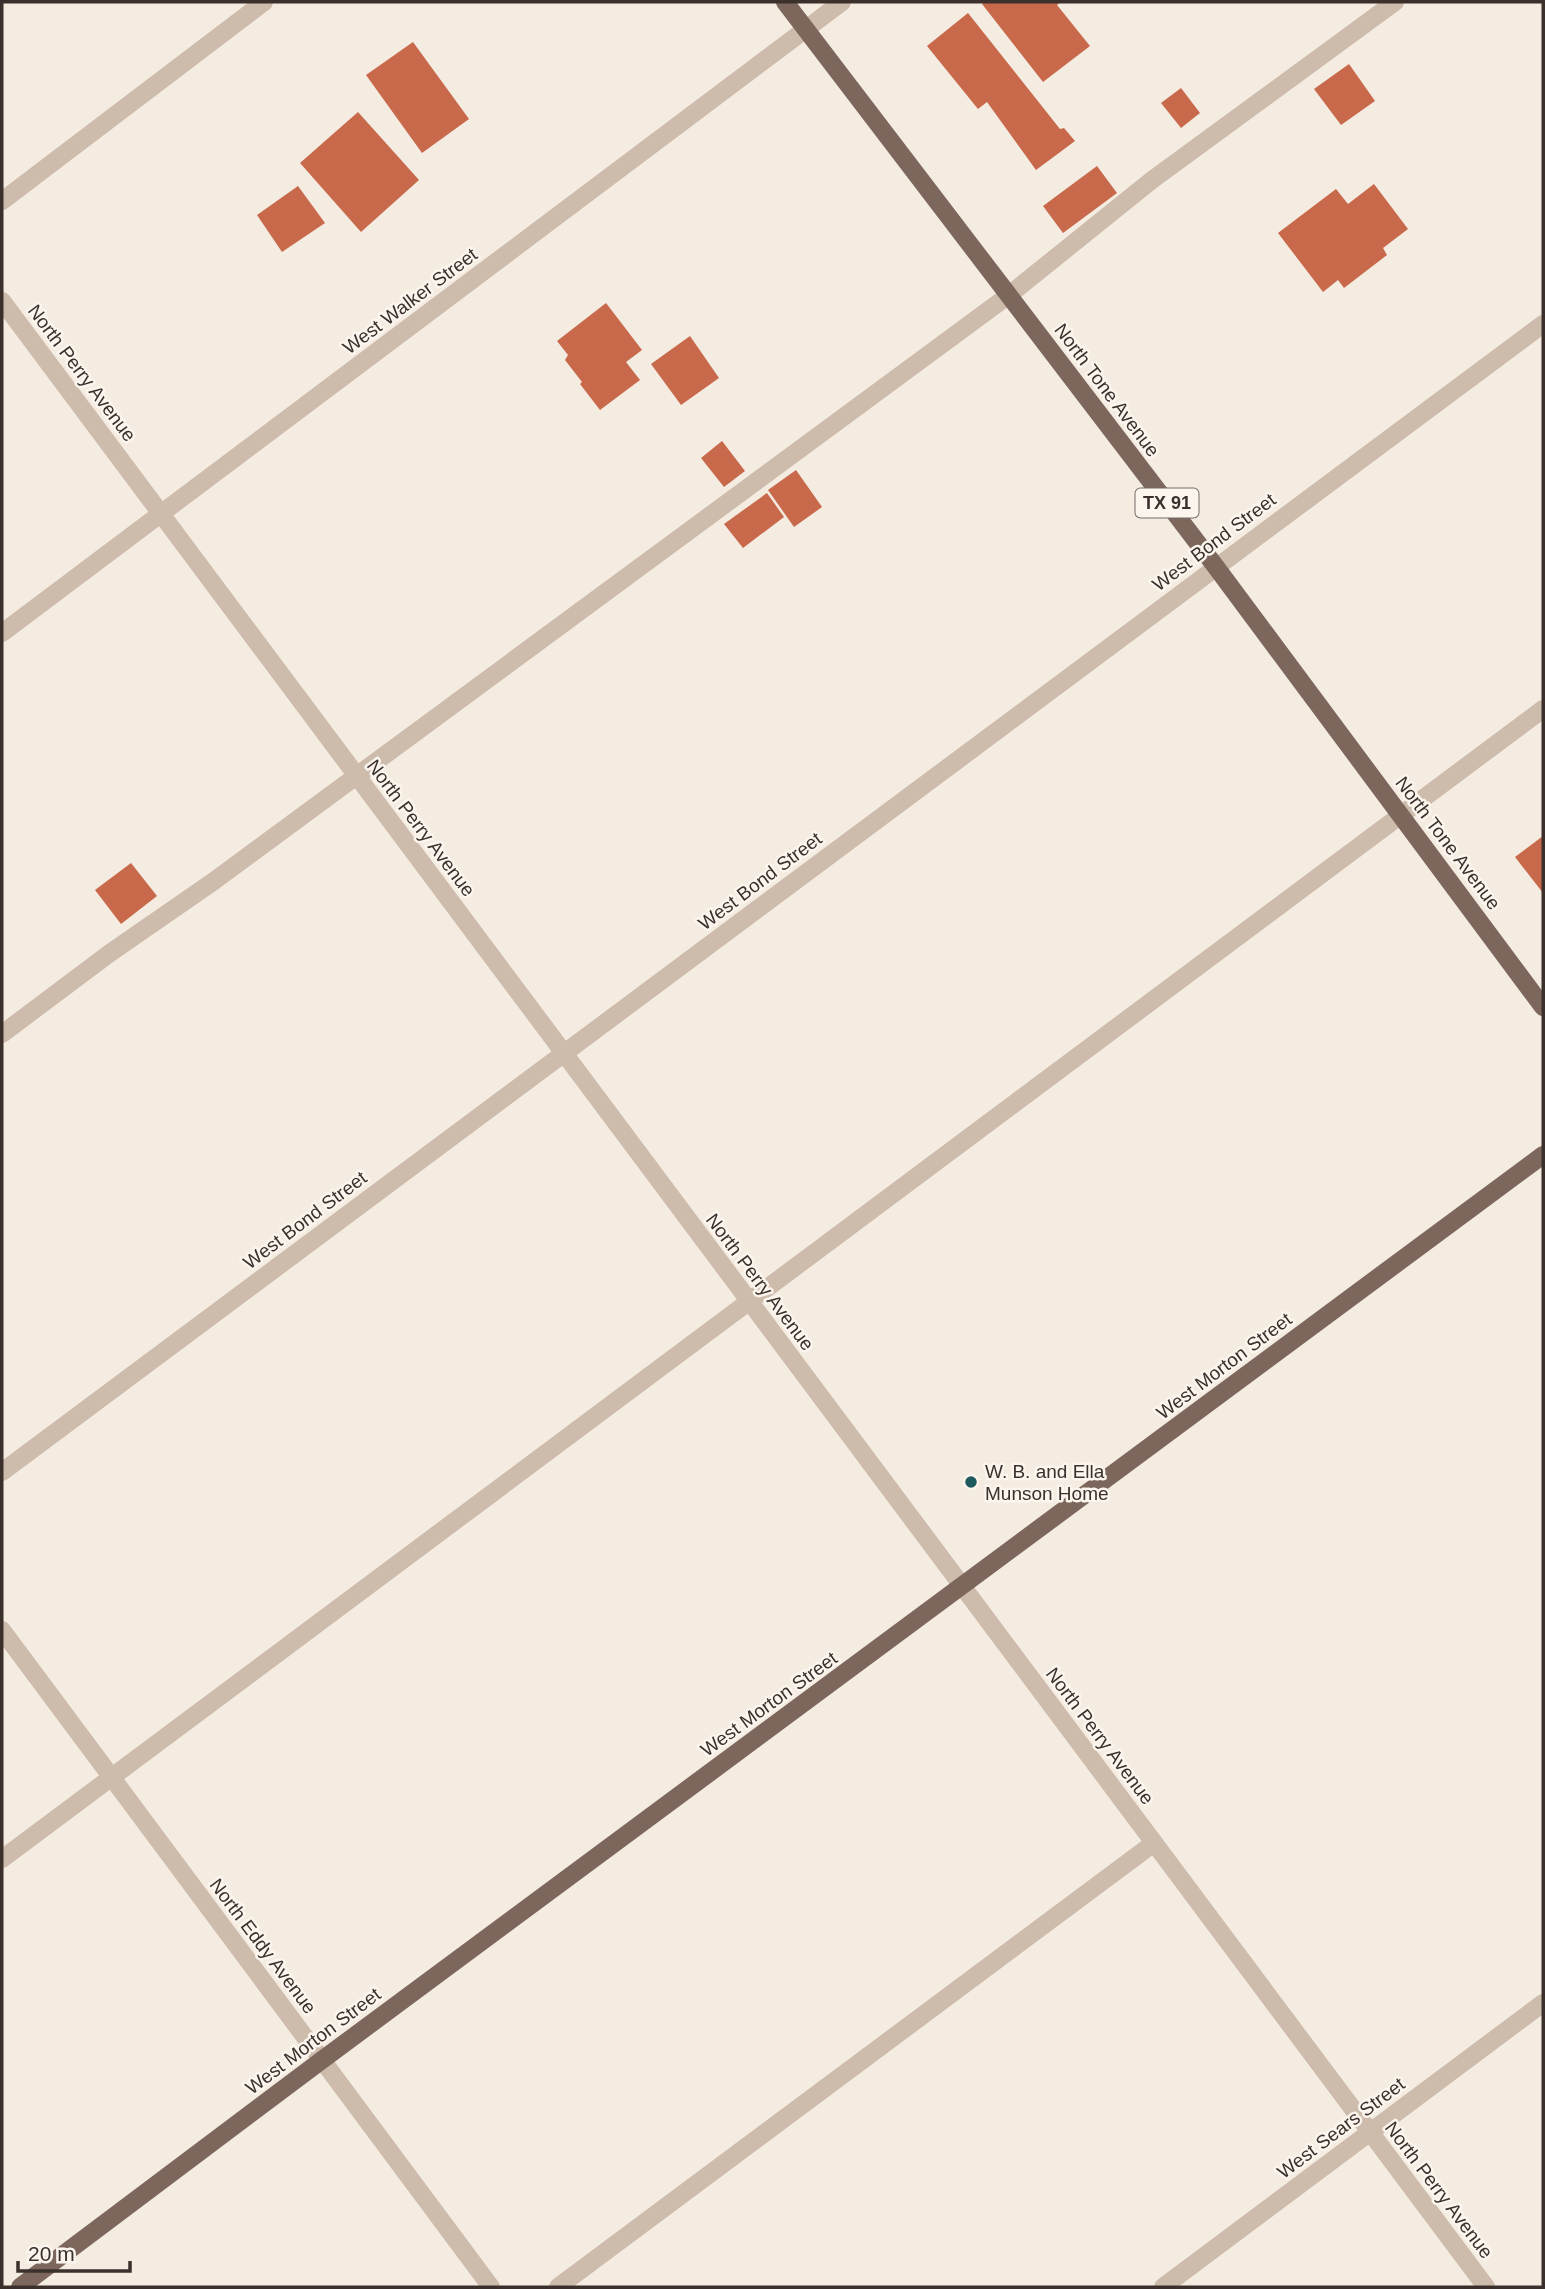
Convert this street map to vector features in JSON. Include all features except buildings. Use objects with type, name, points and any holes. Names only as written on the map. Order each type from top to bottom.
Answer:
[{"type":"main road","name":"North Tone Avenue","points":[[785,2],[1216,567],[1543,1007]]},
{"type":"main road","name":"West Morton Street","points":[[20,2287],[1543,1155]]},
{"type":"street","points":[[2,201],[264,2]]},
{"type":"street","name":"West Walker Street","points":[[2,633],[842,2]]},
{"type":"street","points":[[2,1034],[1009,295],[1152,180],[1395,2]]},
{"type":"street","name":"North Perry Avenue","points":[[2,301],[1486,2287]]},
{"type":"street","name":"West Bond Street","points":[[2,1472],[1543,324]]},
{"type":"street","points":[[2,1859],[1543,709]]},
{"type":"street","name":"North Eddy Avenue","points":[[2,1630],[491,2287]]},
{"type":"street","points":[[558,2287],[1154,1843]]},
{"type":"street","name":"West Sears Street","points":[[1163,2287],[1543,2003]]},
{"type":"place","name":"W. B. and Ella Munson Home","points":[[971,1482]]}]
